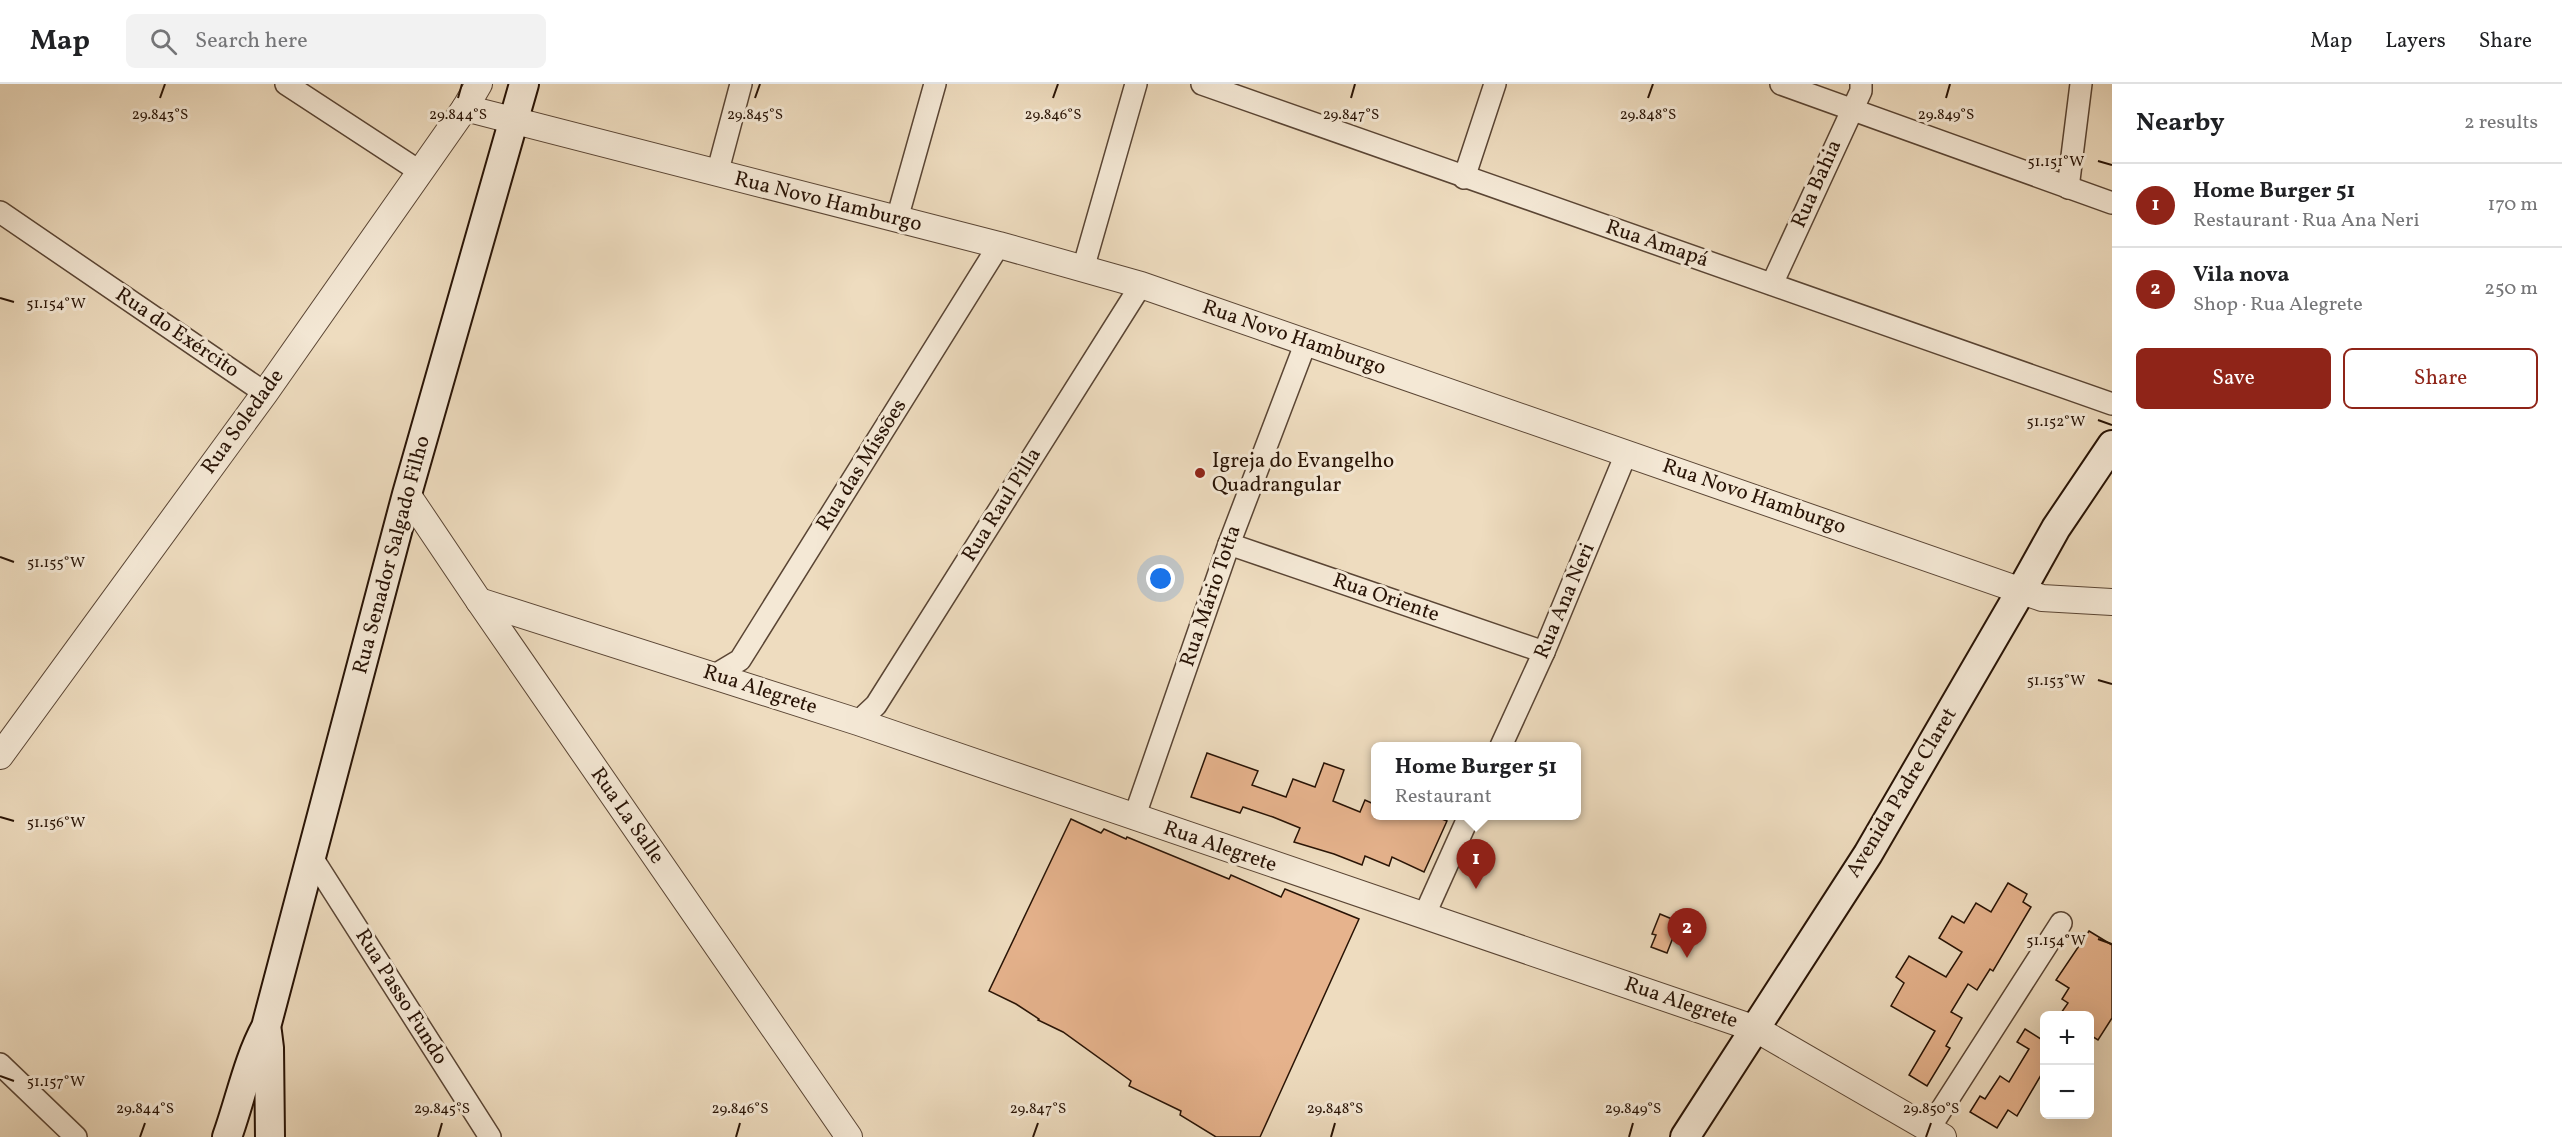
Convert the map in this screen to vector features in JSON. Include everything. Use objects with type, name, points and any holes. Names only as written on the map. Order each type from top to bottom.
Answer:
[{"type":"main road","name":"Rua Senador Salgado Filho","points":[[270,1137],[257,1090],[255,1047],[266,1027],[407,494],[524,84]]},
{"type":"main road","name":"Avenida Padre Claret","points":[[1685,1137],[1868,854],[2056,528],[2112,445]]},
{"type":"main road","name":"Rua Senador Salgado Filho","points":[[227,1137],[257,1090]]},
{"type":"street","points":[[286,84],[419,171]]},
{"type":"street","name":"Rua Soledade","points":[[0,756],[265,393],[465,108],[479,84]]},
{"type":"street","points":[[717,174],[741,84]]},
{"type":"street","points":[[897,219],[935,84]]},
{"type":"street","points":[[1083,268],[1136,84]]},
{"type":"street","name":"Rua Amapá","points":[[1202,84],[2112,405]]},
{"type":"street","points":[[1464,178],[1495,84]]},
{"type":"street","points":[[1781,84],[2112,203]]},
{"type":"street","name":"Rua Bahia","points":[[1772,284],[1861,91],[1861,84]]},
{"type":"street","points":[[2068,188],[2081,84]]},
{"type":"street","name":"Rua Novo Hamburgo","points":[[465,108],[999,245],[1141,285],[2022,589],[2042,598],[2112,602]]},
{"type":"street","name":"Rua do Exército","points":[[0,212],[265,393]]},
{"type":"street","name":"Rua das Missões","points":[[715,675],[740,660],[999,245]]},
{"type":"street","name":"Rua Raul Pilla","points":[[858,722],[876,705],[1141,285]]},
{"type":"street","name":"Rua Mário Totta","points":[[1134,818],[1229,544],[1306,342]]},
{"type":"street","name":"Rua Ana Neri","points":[[1503,742],[1544,652],[1626,454]]},
{"type":"street","name":"Rua La Salle","points":[[407,494],[849,1137]]},
{"type":"street","name":"Rua Oriente","points":[[1229,544],[1544,652]]},
{"type":"street","name":"Rua Alegrete","points":[[479,601],[858,722],[1756,1029],[1936,1133]]},
{"type":"street","points":[[1424,916],[1467,820]]},
{"type":"street","name":"Rua Passo Fundo","points":[[311,856],[490,1137]]},
{"type":"street","points":[[1936,1133],[2061,923]]},
{"type":"street","points":[[0,1064],[76,1137]]},
{"type":"building","points":[[1207,753],[1258,771],[1252,785],[1286,797],[1293,779],[1315,787],[1324,763],[1344,770],[1333,801],[1360,812],[1365,800],[1371,803],[1371,820],[1447,821],[1424,872],[1392,857],[1389,866],[1365,856],[1362,865],[1294,842],[1300,828],[1273,817],[1243,807],[1240,813],[1191,797]]},
{"type":"building","points":[[1071,819],[1101,833],[1104,829],[1126,839],[1127,837],[1229,879],[1231,875],[1281,897],[1285,889],[1359,919],[1260,1137],[1216,1137],[1180,1115],[1181,1111],[1129,1086],[1131,1081],[1063,1032],[989,991]]},
{"type":"building","points":[[2008,883],[2027,894],[2023,902],[2031,907],[1993,971],[1990,969],[1977,990],[1968,984],[1951,1012],[1962,1018],[1946,1046],[1950,1048],[1927,1086],[1909,1075],[1935,1031],[1891,1006],[1904,983],[1896,977],[1909,956],[1946,977],[1962,952],[1939,938],[1952,916],[1964,923],[1976,903],[1991,912]]},
{"type":"building","points":[[1660,914],[1679,922],[1667,953],[1651,947],[1656,935],[1652,934]]},
{"type":"building","points":[[2089,931],[2112,945],[2112,1018],[2098,1040],[2094,1038],[2094,1011],[2062,1011],[2068,1003],[2062,999],[2069,988],[2056,980]]},
{"type":"building","points":[[2025,1029],[2040,1038],[2040,1077],[2017,1116],[2008,1110],[1997,1128],[1970,1112],[1980,1096],[1985,1099],[2000,1076],[2009,1082],[2029,1049],[2017,1042]]},
{"type":"place","name":"Igreja do Evangelho Quadrangular","points":[[1200,473]]},
{"type":"place","name":"Home Burger 51","points":[[1476,889]]},
{"type":"place","name":"Vila nova","points":[[1687,958]]}]
